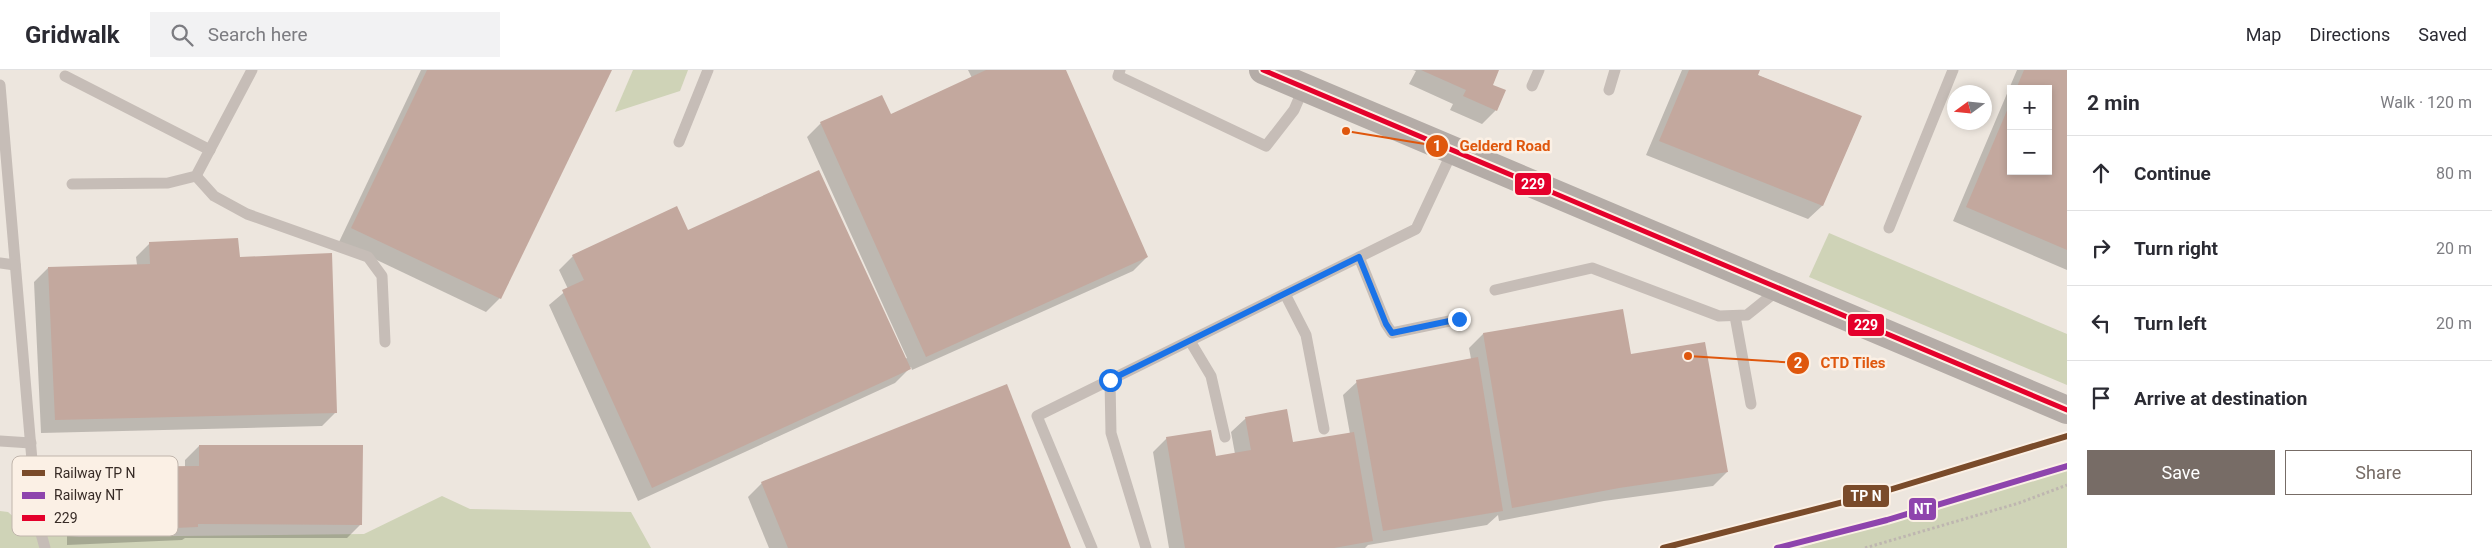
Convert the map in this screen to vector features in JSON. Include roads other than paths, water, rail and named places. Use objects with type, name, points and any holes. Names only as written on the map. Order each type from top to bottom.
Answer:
[{"type":"main road","points":[[1263,70],[2067,410]]},
{"type":"lane","points":[[72,184],[168,183],[196,176],[252,70]]},
{"type":"lane","points":[[679,142],[708,70]]},
{"type":"lane","points":[[1120,70],[1118,76],[1266,146],[1294,110],[1304,87]]},
{"type":"lane","points":[[1532,86],[1539,70]]},
{"type":"lane","points":[[1609,90],[1615,70]]},
{"type":"lane","points":[[1889,228],[1953,70]]},
{"type":"lane","points":[[65,76],[210,150]]},
{"type":"lane","points":[[0,85],[32,456]]},
{"type":"lane","points":[[1092,548],[1037,416],[1416,229],[1453,150]]},
{"type":"lane","points":[[196,176],[214,196],[247,214],[368,257],[382,276],[385,342]]},
{"type":"lane","points":[[1359,257],[1386,324],[1392,333],[1459,319]]},
{"type":"lane","points":[[0,263],[16,265]]},
{"type":"lane","points":[[1495,290],[1592,268],[1719,316],[1735,316],[1747,315],[1780,288]]},
{"type":"lane","points":[[1285,294],[1306,335],[1324,429]]},
{"type":"lane","points":[[1735,316],[1752,404]]},
{"type":"lane","points":[[1190,340],[1211,376],[1225,437]]},
{"type":"lane","points":[[1110,380],[1111,433],[1146,548]]},
{"type":"lane","points":[[0,442],[31,443]]},
{"type":"lane","points":[[42,536],[46,548]]},
{"type":"rail line","name":"NT","points":[[1777,548],[1887,520],[2067,466]]},
{"type":"place","name":"Gelderd Road","points":[[1346,131]]},
{"type":"place","name":"CTD Tiles","points":[[1688,356]]}]
